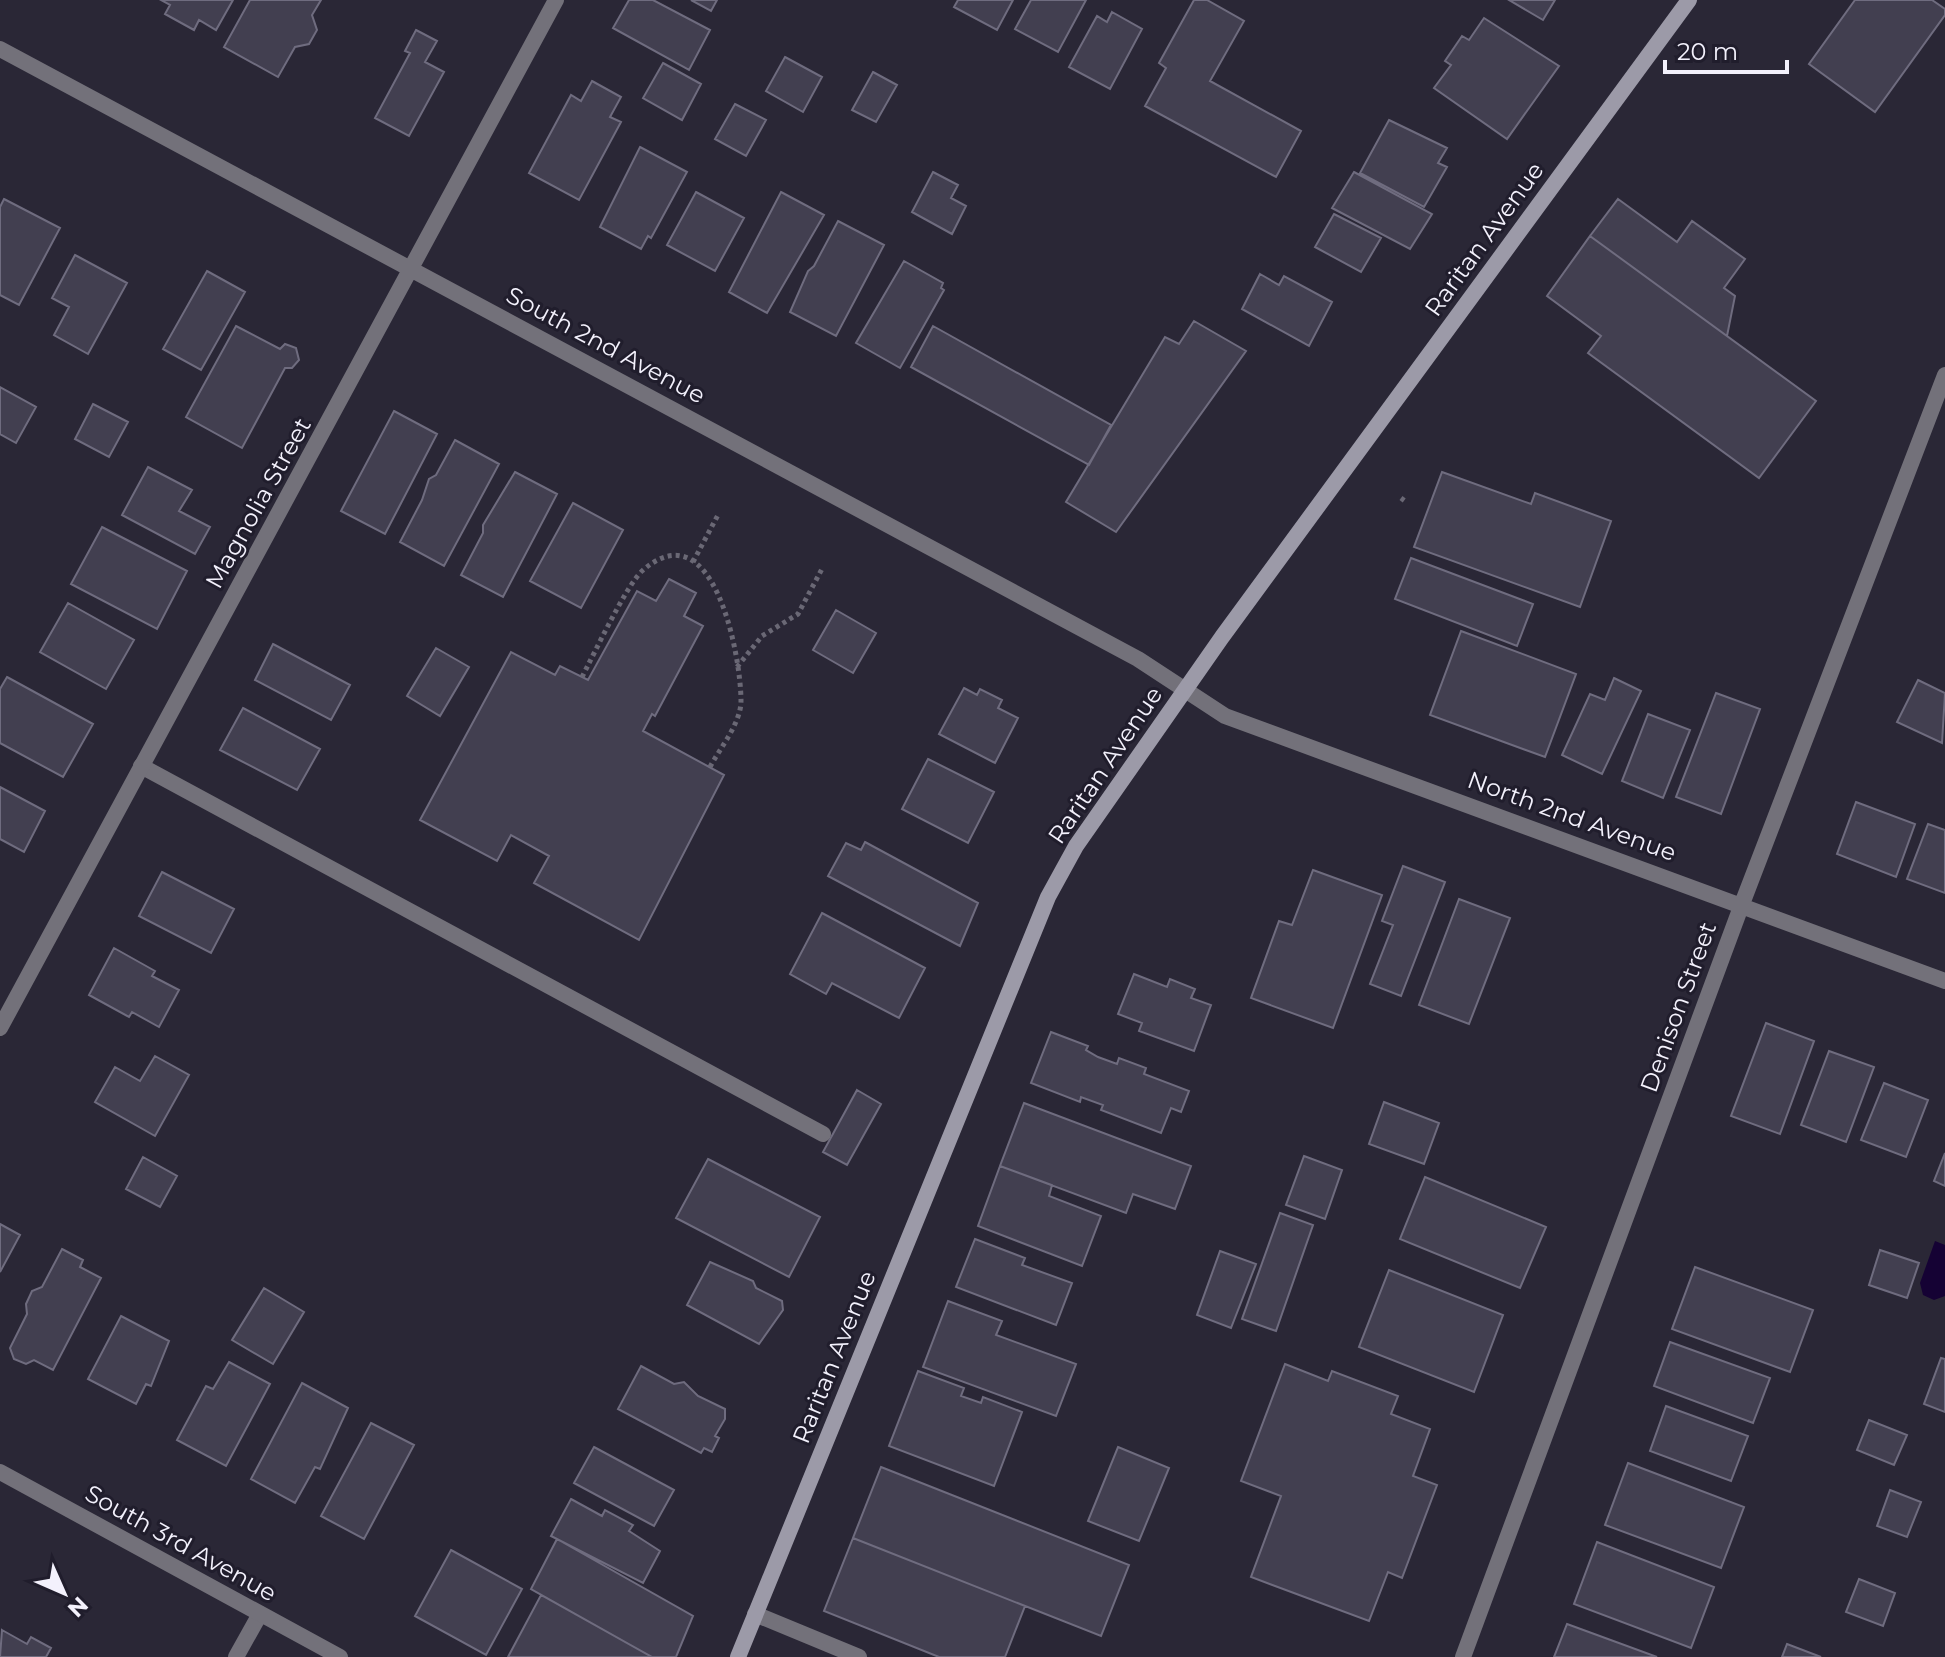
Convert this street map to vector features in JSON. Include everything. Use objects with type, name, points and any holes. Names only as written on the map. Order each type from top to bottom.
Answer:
[{"type":"main road","name":"Raritan Avenue","points":[[738,1657],[1048,897],[1076,846],[1186,689],[1689,0]]},
{"type":"street","name":"Magnolia Street","points":[[0,1028],[556,0]]},
{"type":"street","name":"South 2nd Avenue","points":[[0,49],[1138,659],[1186,689]]},
{"type":"street","name":"Denison Street","points":[[1463,1657],[1742,904],[1945,375]]},
{"type":"street","name":"North 2nd Avenue","points":[[1186,689],[1225,716],[1945,981]]},
{"type":"street","points":[[141,766],[823,1134]]},
{"type":"street","name":"South 3rd Avenue","points":[[0,1472],[340,1657]]},
{"type":"street","points":[[236,1657],[260,1614]]},
{"type":"street","points":[[755,1614],[859,1657]]},
{"type":"path","points":[[693,562],[719,513]]},
{"type":"path","points":[[582,677],[640,573],[658,560],[676,556],[693,562],[707,572],[731,623],[741,703],[738,716],[710,767]]},
{"type":"path","points":[[737,667],[762,636],[798,614],[823,567]]},
{"type":"shaded area","points":[[1935,1241],[1945,1245],[1945,1296],[1934,1300],[1923,1295],[1920,1283]]},
{"type":"building","points":[[161,0],[233,0],[216,30],[199,20],[194,30],[165,14],[170,5]]},
{"type":"building","points":[[250,0],[321,0],[312,15],[317,30],[309,44],[295,47],[278,77],[224,47]]},
{"type":"building","points":[[629,0],[653,0],[710,30],[689,70],[613,28]]},
{"type":"building","points":[[691,0],[717,0],[711,11]]},
{"type":"building","points":[[958,0],[1013,0],[997,30],[954,7]]},
{"type":"building","points":[[1031,0],[1086,0],[1058,52],[1015,29]]},
{"type":"building","points":[[1194,0],[1207,0],[1244,21],[1210,81],[1301,131],[1276,177],[1145,106],[1166,68],[1159,63]]},
{"type":"building","points":[[1509,0],[1555,0],[1543,20]]},
{"type":"building","points":[[1855,0],[1932,0],[1945,9],[1945,15],[1875,112],[1809,64]]},
{"type":"building","points":[[1112,12],[1142,29],[1110,89],[1069,67],[1097,16],[1107,22]]},
{"type":"building","points":[[1484,18],[1559,66],[1507,139],[1434,88],[1451,65],[1445,61],[1462,36],[1469,40]]},
{"type":"building","points":[[416,30],[437,41],[425,62],[444,72],[409,136],[375,118],[410,53],[405,51]]},
{"type":"building","points":[[785,57],[822,77],[803,112],[766,91]]},
{"type":"building","points":[[663,63],[701,84],[682,120],[643,98]]},
{"type":"building","points":[[873,72],[897,85],[876,122],[852,110]]},
{"type":"building","points":[[592,81],[621,97],[610,117],[621,122],[579,200],[529,173],[571,95],[581,101]]},
{"type":"building","points":[[735,104],[766,120],[746,156],[715,139]]},
{"type":"building","points":[[1389,120],[1447,148],[1438,163],[1447,167],[1424,207],[1360,173]]},
{"type":"building","points":[[640,147],[687,172],[651,238],[648,236],[641,249],[600,227]]},
{"type":"building","points":[[933,172],[958,185],[951,198],[966,206],[952,234],[912,212]]},
{"type":"building","points":[[1354,172],[1432,214],[1410,249],[1332,208]]},
{"type":"building","points":[[696,192],[744,218],[715,271],[667,245]]},
{"type":"building","points":[[781,192],[824,215],[767,313],[729,292]]},
{"type":"building","points":[[4,199],[60,228],[19,305],[0,295],[0,207]]},
{"type":"building","points":[[1618,199],[1677,242],[1692,221],[1745,259],[1724,288],[1735,296],[1727,336],[1590,236]]},
{"type":"building","points":[[1334,214],[1381,238],[1361,272],[1315,247]]},
{"type":"building","points":[[838,221],[884,245],[836,336],[790,312],[808,271],[814,266]]},
{"type":"building","points":[[1590,236],[1816,401],[1759,478],[1588,353],[1601,336],[1547,296]]},
{"type":"building","points":[[75,255],[127,283],[88,354],[54,335],[69,307],[52,298]]},
{"type":"building","points":[[904,261],[943,283],[941,288],[944,290],[900,368],[856,343]]},
{"type":"building","points":[[207,271],[245,292],[201,370],[163,349]]},
{"type":"building","points":[[1260,274],[1279,285],[1284,276],[1332,302],[1309,346],[1242,309]]},
{"type":"building","points":[[1194,321],[1246,351],[1116,532],[1066,502],[1165,337],[1179,344]]},
{"type":"building","points":[[236,326],[280,349],[285,344],[296,348],[299,360],[292,368],[285,368],[242,448],[186,417]]},
{"type":"building","points":[[933,326],[1111,425],[1089,465],[911,367]]},
{"type":"building","points":[[0,387],[36,407],[16,443],[0,434]]},
{"type":"building","points":[[93,404],[128,422],[109,457],[75,439]]},
{"type":"building","points":[[394,411],[437,434],[385,534],[341,511]]},
{"type":"building","points":[[455,440],[499,464],[444,566],[400,542],[422,500],[429,479],[436,475]]},
{"type":"building","points":[[148,467],[192,490],[179,511],[210,527],[195,554],[122,515]]},
{"type":"building","points":[[515,472],[557,494],[503,597],[461,575],[483,533],[483,525]]},
{"type":"building","points":[[1442,472],[1531,504],[1535,493],[1611,521],[1580,607],[1414,547]]},
{"type":"building","points":[[573,503],[623,530],[581,608],[530,581]]},
{"type":"building","points":[[102,527],[187,571],[157,629],[71,584]]},
{"type":"building","points":[[1411,558],[1533,604],[1517,646],[1395,599]]},
{"type":"building","points":[[669,579],[696,593],[684,616],[703,626],[655,716],[652,714],[643,731],[724,775],[639,940],[534,883],[549,856],[511,835],[497,861],[420,820],[511,652],[555,675],[560,666],[588,680],[637,591],[656,601]]},
{"type":"building","points":[[68,603],[134,640],[106,689],[40,652]]},
{"type":"building","points":[[836,610],[876,633],[853,673],[813,650]]},
{"type":"building","points":[[1461,631],[1576,674],[1545,757],[1430,715]]},
{"type":"building","points":[[273,644],[350,685],[331,720],[255,680]]},
{"type":"building","points":[[436,648],[469,667],[440,716],[407,696]]},
{"type":"building","points":[[7,677],[93,724],[63,777],[0,743],[0,689]]},
{"type":"building","points":[[1614,678],[1641,691],[1602,774],[1562,755],[1590,694],[1605,700]]},
{"type":"building","points":[[1918,680],[1945,693],[1942,743],[1897,722]]},
{"type":"building","points":[[964,688],[977,695],[980,689],[1002,700],[998,708],[1018,718],[995,763],[939,734]]},
{"type":"building","points":[[1716,693],[1760,709],[1721,814],[1676,797]]},
{"type":"building","points":[[243,708],[320,749],[297,790],[220,750]]},
{"type":"building","points":[[1648,714],[1690,730],[1663,798],[1622,781]]},
{"type":"building","points":[[928,759],[994,792],[968,843],[902,809]]},
{"type":"building","points":[[0,787],[45,811],[24,852],[0,839]]},
{"type":"building","points":[[1856,802],[1915,824],[1896,877],[1837,854]]},
{"type":"building","points":[[1928,824],[1945,830],[1945,893],[1907,879]]},
{"type":"building","points":[[865,842],[978,903],[960,946],[828,876],[846,843],[861,850]]},
{"type":"building","points":[[1403,866],[1445,882],[1401,996],[1370,984],[1393,925],[1382,921]]},
{"type":"building","points":[[1313,870],[1382,895],[1333,1028],[1251,998],[1279,921],[1292,925]]},
{"type":"building","points":[[162,872],[234,909],[211,953],[139,916]]},
{"type":"building","points":[[1459,899],[1510,918],[1469,1024],[1419,1005]]},
{"type":"building","points":[[822,913],[925,968],[899,1018],[832,983],[826,994],[790,974]]},
{"type":"building","points":[[114,948],[155,971],[152,976],[179,990],[159,1027],[132,1012],[129,1017],[89,995]]},
{"type":"building","points":[[1134,974],[1167,987],[1170,979],[1195,989],[1191,998],[1211,1005],[1194,1051],[1139,1031],[1142,1023],[1118,1014]]},
{"type":"building","points":[[1766,1023],[1814,1041],[1780,1134],[1731,1116]]},
{"type":"building","points":[[1051,1032],[1088,1046],[1086,1050],[1098,1057],[1117,1064],[1119,1058],[1146,1068],[1144,1074],[1189,1091],[1181,1112],[1171,1108],[1161,1133],[1101,1110],[1103,1105],[1081,1097],[1080,1102],[1031,1083]]},
{"type":"building","points":[[1829,1051],[1874,1067],[1846,1142],[1801,1125]]},
{"type":"building","points":[[155,1056],[189,1075],[155,1136],[95,1102],[115,1067],[140,1081]]},
{"type":"building","points":[[1884,1083],[1928,1100],[1906,1157],[1861,1140]]},
{"type":"building","points":[[857,1090],[881,1104],[847,1165],[823,1152]]},
{"type":"building","points":[[1384,1102],[1439,1123],[1424,1164],[1369,1144]]},
{"type":"building","points":[[1024,1103],[1191,1166],[1175,1209],[1133,1194],[1126,1213],[1000,1166]]},
{"type":"building","points":[[1945,1153],[1945,1186],[1934,1181]]},
{"type":"building","points":[[1304,1156],[1342,1170],[1325,1219],[1286,1205]]},
{"type":"building","points":[[143,1157],[177,1176],[160,1207],[126,1189]]},
{"type":"building","points":[[708,1159],[820,1217],[789,1277],[676,1218]]},
{"type":"building","points":[[1000,1166],[1052,1185],[1049,1196],[1101,1216],[1082,1266],[978,1226]]},
{"type":"building","points":[[1425,1177],[1546,1227],[1520,1288],[1400,1239]]},
{"type":"building","points":[[1280,1213],[1313,1225],[1276,1331],[1242,1319]]},
{"type":"building","points":[[0,1224],[20,1235],[0,1272]]},
{"type":"building","points":[[975,1239],[1025,1258],[1022,1265],[1072,1283],[1056,1325],[956,1287]]},
{"type":"building","points":[[62,1249],[83,1260],[80,1267],[101,1278],[53,1370],[34,1360],[26,1364],[14,1359],[10,1348],[27,1314],[26,1304],[32,1291],[42,1287]]},
{"type":"building","points":[[1880,1250],[1919,1263],[1907,1298],[1869,1285]]},
{"type":"building","points":[[1220,1251],[1256,1264],[1231,1328],[1197,1315]]},
{"type":"building","points":[[710,1262],[753,1281],[756,1288],[782,1301],[783,1310],[759,1344],[687,1305]]},
{"type":"building","points":[[1695,1267],[1813,1310],[1790,1372],[1672,1329]]},
{"type":"building","points":[[1389,1270],[1503,1315],[1474,1392],[1359,1347]]},
{"type":"building","points":[[264,1288],[304,1312],[273,1364],[232,1340]]},
{"type":"building","points":[[948,1301],[1002,1321],[996,1335],[1076,1364],[1056,1416],[923,1367]]},
{"type":"building","points":[[121,1316],[169,1341],[151,1386],[146,1384],[136,1404],[88,1379]]},
{"type":"building","points":[[1670,1342],[1770,1378],[1753,1423],[1654,1386]]},
{"type":"building","points":[[1941,1358],[1945,1359],[1945,1412],[1924,1404]]},
{"type":"building","points":[[229,1362],[270,1384],[226,1466],[177,1440],[206,1386],[213,1389]]},
{"type":"building","points":[[1285,1364],[1328,1381],[1332,1371],[1398,1396],[1391,1414],[1430,1429],[1413,1476],[1437,1485],[1402,1578],[1388,1572],[1369,1621],[1251,1577],[1281,1496],[1241,1481]]},
{"type":"building","points":[[641,1366],[674,1384],[684,1382],[698,1396],[725,1409],[725,1419],[715,1436],[719,1438],[712,1452],[704,1448],[701,1453],[618,1409]]},
{"type":"building","points":[[918,1371],[964,1388],[961,1396],[981,1403],[983,1397],[1022,1412],[994,1486],[889,1446]]},
{"type":"building","points":[[302,1383],[348,1408],[320,1469],[315,1467],[295,1503],[251,1479]]},
{"type":"building","points":[[1666,1406],[1748,1436],[1731,1481],[1650,1451]]},
{"type":"building","points":[[1869,1420],[1907,1435],[1894,1465],[1857,1450]]},
{"type":"building","points":[[371,1423],[414,1445],[364,1539],[321,1516]]},
{"type":"building","points":[[594,1447],[674,1490],[654,1526],[574,1483]]},
{"type":"building","points":[[1118,1447],[1169,1468],[1139,1541],[1088,1521]]},
{"type":"building","points":[[1628,1463],[1744,1507],[1721,1568],[1605,1525]]},
{"type":"building","points":[[881,1467],[1129,1565],[1101,1636],[853,1538]]},
{"type":"building","points":[[1890,1490],[1921,1502],[1907,1537],[1877,1526]]},
{"type":"building","points":[[571,1499],[602,1516],[605,1510],[633,1525],[629,1531],[660,1551],[643,1583],[551,1536]]},
{"type":"building","points":[[853,1538],[1025,1606],[1005,1657],[939,1657],[824,1611]]},
{"type":"building","points":[[557,1539],[693,1616],[676,1657],[652,1657],[531,1589]]},
{"type":"building","points":[[1597,1542],[1714,1587],[1691,1648],[1574,1604]]},
{"type":"building","points":[[451,1550],[522,1589],[486,1655],[415,1616]]},
{"type":"building","points":[[1859,1579],[1895,1593],[1883,1626],[1846,1612]]},
{"type":"building","points":[[541,1595],[652,1657],[508,1657]]},
{"type":"building","points":[[1567,1624],[1657,1657],[1554,1657]]},
{"type":"building","points":[[2,1630],[27,1644],[31,1637],[51,1648],[46,1657],[0,1657]]},
{"type":"building","points":[[1787,1644],[1821,1657],[1782,1657]]}]
